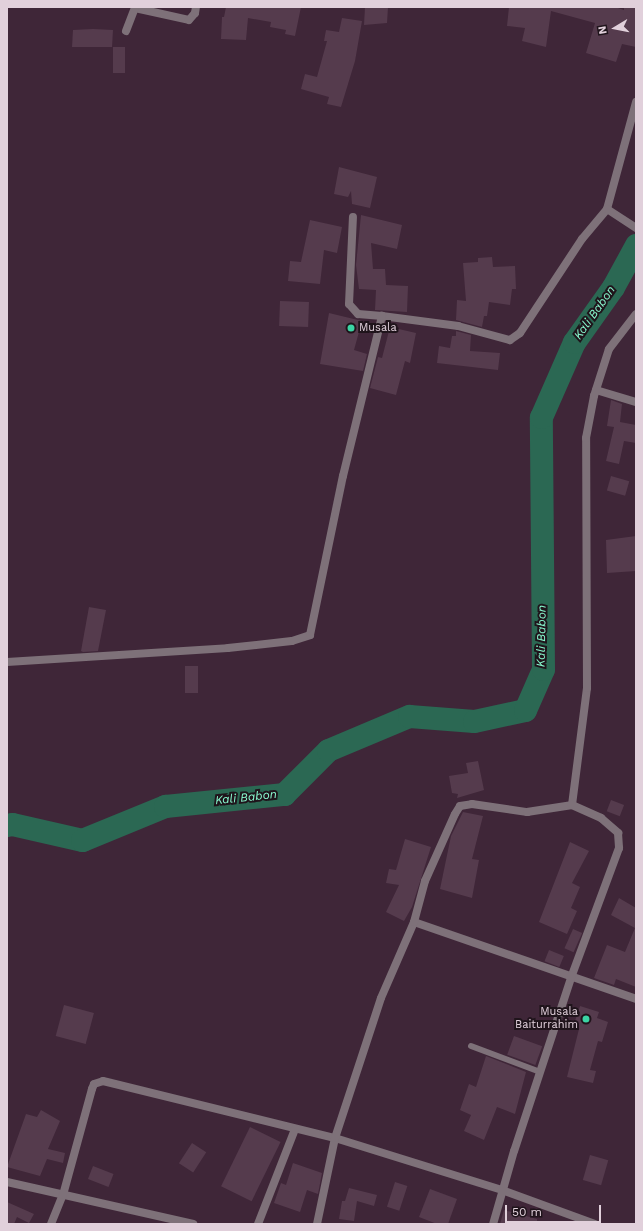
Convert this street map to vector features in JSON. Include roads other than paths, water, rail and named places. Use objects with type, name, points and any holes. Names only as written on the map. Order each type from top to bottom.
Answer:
[{"type":"street","points":[[126,31],[135,7],[188,20],[195,13],[196,7]]},
{"type":"street","points":[[353,217],[348,304],[358,314],[458,326],[503,340],[514,339],[582,239],[607,209],[636,102]]},
{"type":"street","points":[[607,209],[636,228]]},
{"type":"street","points":[[572,805],[587,688],[586,438],[596,390],[609,349],[636,314]]},
{"type":"street","points":[[7,662],[228,648],[292,641],[310,635],[343,476],[382,316]]},
{"type":"street","points":[[596,390],[636,402]]},
{"type":"street","points":[[317,1224],[335,1138],[381,998],[414,922],[425,881],[460,806],[472,804],[527,812],[572,805],[601,818],[618,833],[620,841],[572,975],[502,1190],[493,1224]]},
{"type":"street","points":[[414,922],[572,975],[636,999]]},
{"type":"street","points":[[51,1224],[63,1195],[92,1089],[98,1082],[335,1138],[502,1190],[595,1224]]},
{"type":"street","points":[[258,1224],[295,1129]]},
{"type":"street","points":[[7,1182],[193,1224]]},
{"type":"lane","points":[[471,1046],[540,1072]]},
{"type":"waterway","name":"Kali Babon","points":[[7,825],[12,824],[82,840],[165,806],[284,794],[328,750],[409,716],[474,721],[525,710],[543,669],[541,417],[574,342],[613,287],[636,245]]},
{"type":"place","name":"Musala","points":[[351,328]]},
{"type":"place","name":"Musala Baiturrahim","points":[[586,1019]]}]
